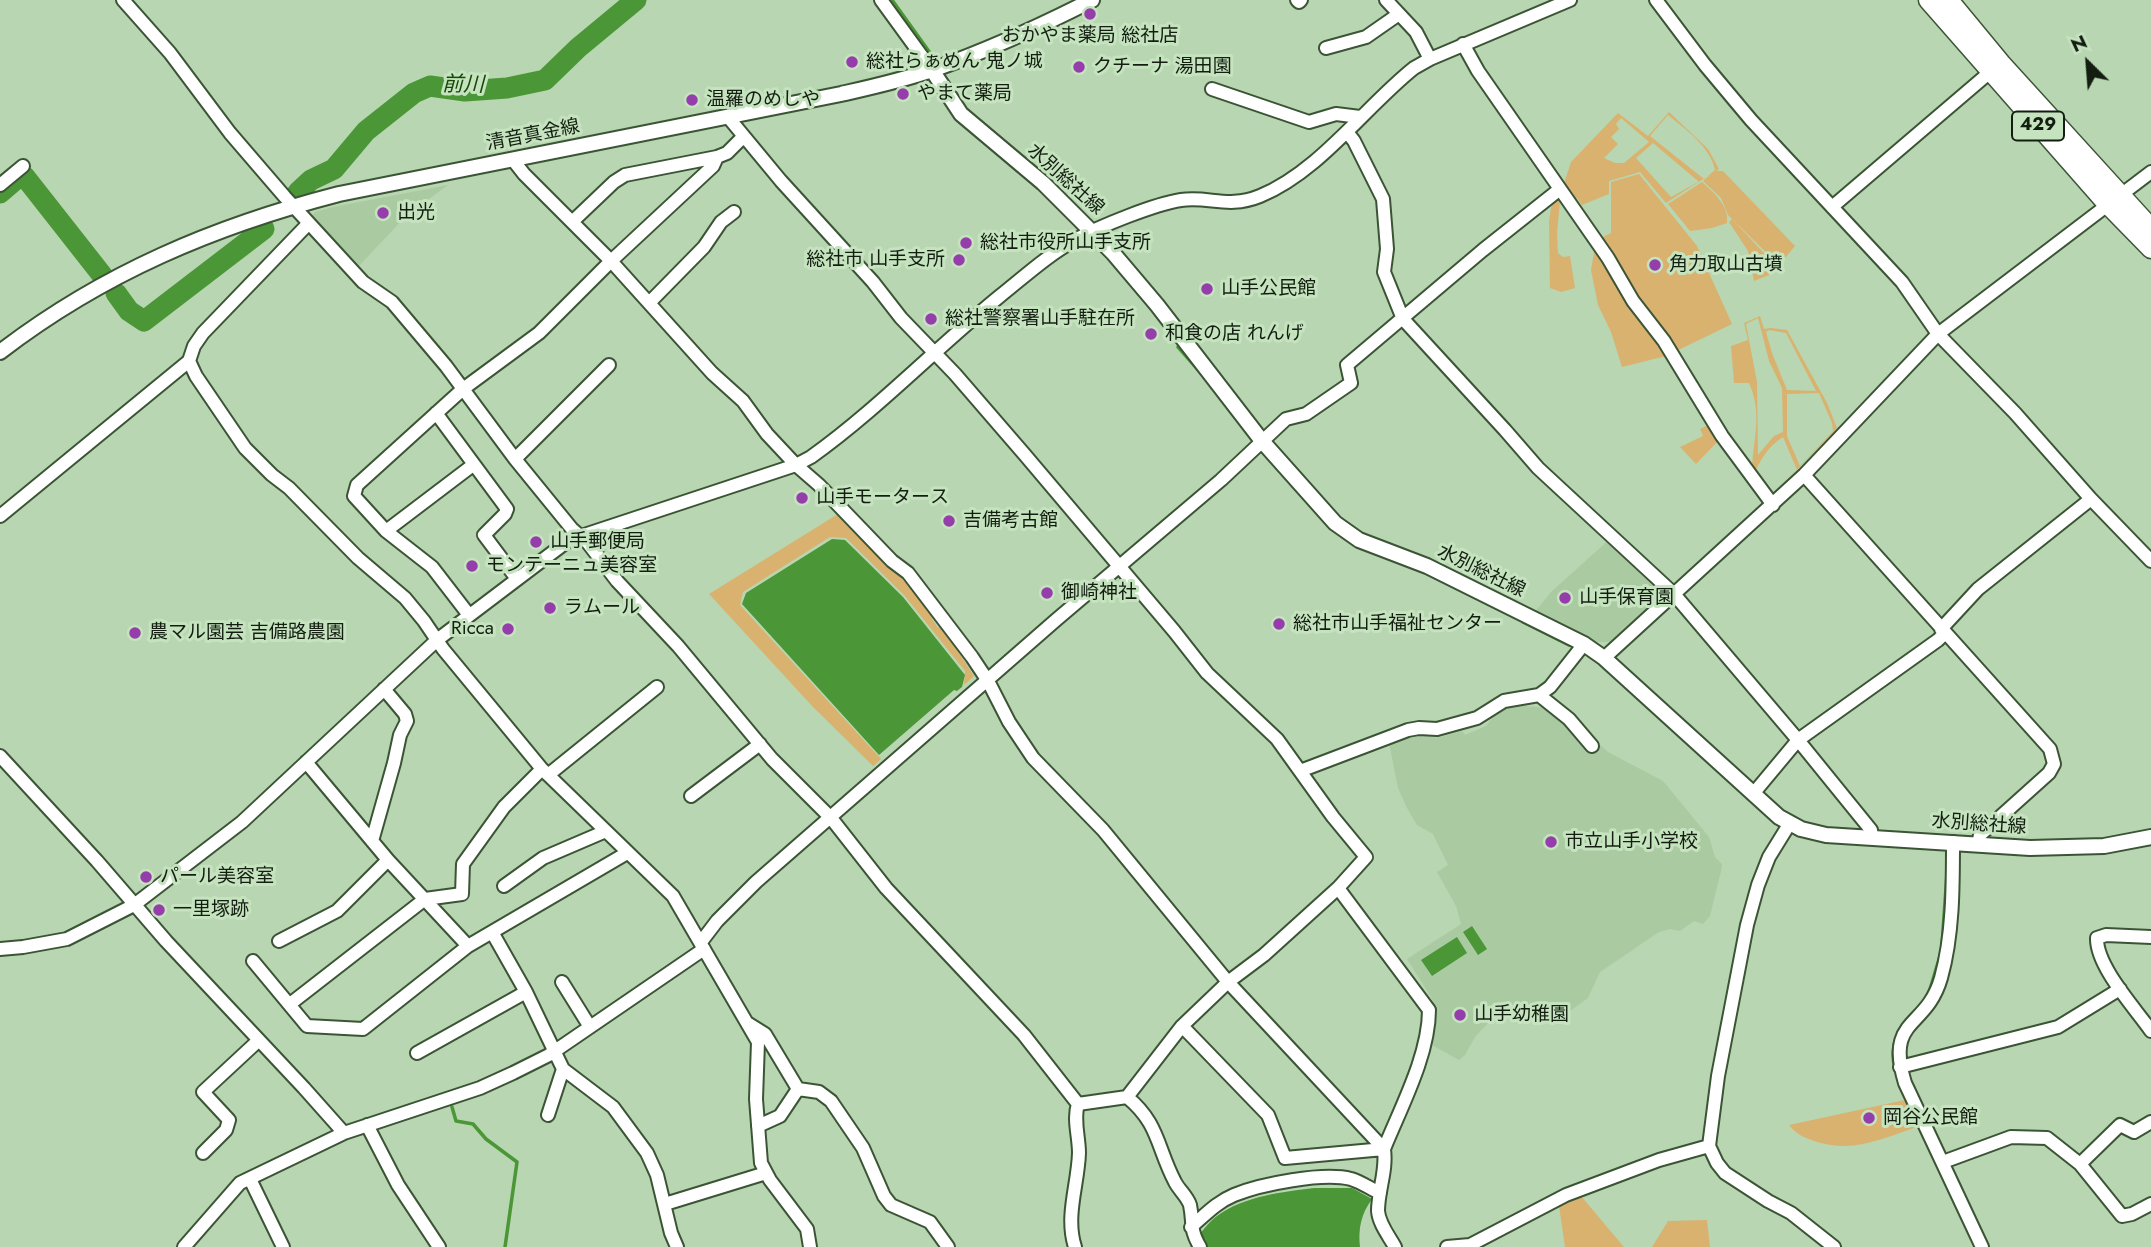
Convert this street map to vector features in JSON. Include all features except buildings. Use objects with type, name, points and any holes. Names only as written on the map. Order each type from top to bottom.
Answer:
[{"type":"highway","name":"429","points":[[1928,0],[1996,67],[2113,200],[2151,249]]},
{"type":"highway","name":"429","points":[[1949,0],[1996,67]]},
{"type":"highway","name":"429","points":[[2113,200],[2151,228]]},
{"type":"main road","name":"清音真金線","points":[[0,352],[71,303],[156,257],[218,230],[340,194],[841,94],[932,70],[1003,42],[1083,2]]},
{"type":"main road","name":"水別総社線","points":[[932,70],[961,114],[1044,183],[1092,231],[1157,305],[1262,441],[1335,523],[1359,540],[1427,566],[1584,643],[1604,658],[1771,812],[1801,829],[1825,835],[2030,848],[2083,848],[2151,837]]},
{"type":"street","points":[[123,0],[170,53],[230,133],[309,223],[363,282],[392,302],[572,529],[678,646],[760,744],[831,818],[886,888],[1024,1035],[1078,1104]]},
{"type":"street","points":[[1386,0],[1416,32],[1430,59]]},
{"type":"street","points":[[0,949],[67,939],[134,905],[242,822],[437,640],[569,540],[796,465],[820,450],[1044,261],[1092,231],[1181,200],[1227,203],[1258,196],[1296,174],[1347,132],[1414,68],[1463,44],[1570,0]]},
{"type":"street","points":[[1656,0],[1712,74],[1902,282],[1938,334],[2151,561]]},
{"type":"street","points":[[889,2],[932,70]]},
{"type":"street","points":[[1326,48],[1366,37],[1399,14]]},
{"type":"street","points":[[1463,44],[1478,71],[1608,258],[1633,301],[1664,341],[1722,436],[1773,505]]},
{"type":"street","points":[[1832,207],[1996,67]]},
{"type":"street","points":[[1212,89],[1309,122],[1336,114],[1360,117]]},
{"type":"street","points":[[728,117],[1119,566],[1207,673],[1277,740],[1366,857],[1338,888],[1264,955],[1228,982],[1182,1026],[1127,1097],[1078,1104]]},
{"type":"street","points":[[1347,132],[1383,199],[1387,248],[1384,272],[1403,319],[1538,468],[1674,594],[1798,740],[1871,830],[1872,837]]},
{"type":"street","points":[[572,222],[625,175],[716,157],[727,153],[743,137]]},
{"type":"street","points":[[469,615],[432,567],[386,531],[354,496],[357,485],[463,389],[539,333],[713,166],[716,157]]},
{"type":"street","points":[[513,160],[650,302],[712,373],[749,408],[767,434],[796,465],[819,485],[892,561],[908,573],[988,681],[1009,722],[1033,758],[1103,830],[1228,982],[1384,1149]]},
{"type":"street","points":[[0,186],[23,166]]},
{"type":"street","points":[[1604,658],[1804,475],[1938,334],[2151,172]]},
{"type":"street","points":[[184,1247],[240,1183],[344,1133],[480,1088],[555,1051],[703,946],[718,921],[756,882],[934,725],[1221,481],[1286,419],[1306,414],[1351,383],[1347,365],[1560,189]]},
{"type":"street","points":[[650,302],[704,247],[721,222],[734,212]]},
{"type":"street","points":[[0,516],[189,360],[203,333],[309,223]]},
{"type":"street","points":[[189,360],[196,376],[245,448],[358,558],[405,598],[545,772],[673,896],[758,1042],[756,1099],[761,1163],[807,1229],[810,1247]]},
{"type":"street","points":[[515,459],[609,365]]},
{"type":"street","points":[[436,414],[507,509],[484,535],[517,579]]},
{"type":"street","points":[[386,531],[473,465]]},
{"type":"street","points":[[1804,475],[2050,749],[2054,757],[2049,773],[1980,835],[1978,844]]},
{"type":"street","points":[[1753,794],[1798,740],[1938,640],[1978,589],[2091,499]]},
{"type":"street","points":[[1300,771],[1408,730],[1437,729],[1477,718],[1504,701],[1539,695],[1550,687],[1584,643]]},
{"type":"street","points":[[290,1004],[425,900],[462,894],[463,864],[504,807],[545,772],[657,687]]},
{"type":"street","points":[[372,841],[400,735],[407,721],[405,714],[384,689]]},
{"type":"street","points":[[1539,695],[1569,719],[1592,746]]},
{"type":"street","points":[[691,796],[760,744]]},
{"type":"street","points":[[0,756],[344,1133]]},
{"type":"street","points":[[306,762],[388,860],[468,946]]},
{"type":"street","points":[[1790,823],[1769,858],[1746,925],[1718,1076],[1709,1146],[1717,1163],[1726,1173],[1791,1213],[1834,1247]]},
{"type":"street","points":[[504,887],[543,858],[606,831]]},
{"type":"street","points":[[1952,842],[1953,881],[1947,948],[1940,979],[1930,1003],[1913,1020],[1898,1048],[1905,1083],[1982,1247]]},
{"type":"street","points":[[253,961],[307,1026],[363,1029],[468,946],[627,853]]},
{"type":"street","points":[[279,941],[337,911],[388,860]]},
{"type":"street","points":[[1338,888],[1429,1010],[1429,1029],[1420,1058],[1384,1149],[1386,1162],[1378,1212],[1380,1221],[1395,1247]]},
{"type":"street","points":[[492,932],[526,992],[563,1069],[613,1107],[633,1131],[657,1175],[677,1247]]},
{"type":"street","points":[[2151,937],[2106,935],[2097,938],[2108,974],[2151,1031]]},
{"type":"street","points":[[562,982],[590,1027]]},
{"type":"street","points":[[1900,1067],[2058,1027],[2120,989]]},
{"type":"street","points":[[417,1054],[526,992]]},
{"type":"street","points":[[749,1024],[765,1034],[797,1089]]},
{"type":"street","points":[[1182,1026],[1268,1115],[1284,1158],[1384,1149]]},
{"type":"street","points":[[203,1153],[226,1130],[229,1119],[203,1092],[259,1040]]},
{"type":"street","points":[[548,1115],[563,1069]]},
{"type":"street","points":[[758,1126],[780,1116],[797,1089]]},
{"type":"street","points":[[797,1089],[819,1092],[831,1101],[863,1148],[884,1196],[891,1205],[930,1222],[948,1247]]},
{"type":"street","points":[[1127,1097],[1142,1110],[1153,1126],[1175,1181],[1189,1202],[1192,1233],[1199,1247]]},
{"type":"street","points":[[1075,1247],[1071,1216],[1078,1171],[1075,1113],[1078,1104]]},
{"type":"street","points":[[2080,1164],[2120,1125],[2134,1132],[2151,1122]]},
{"type":"street","points":[[368,1125],[398,1185],[439,1247]]},
{"type":"street","points":[[1942,1162],[2011,1137],[2047,1138],[2080,1164],[2122,1216],[2151,1204]]},
{"type":"street","points":[[1447,1247],[1470,1245],[1566,1195],[1659,1160],[1709,1146]]},
{"type":"street","points":[[665,1204],[766,1173]]},
{"type":"street","points":[[250,1178],[283,1247]]},
{"type":"street","points":[[1191,1227],[1213,1207],[1233,1196],[1279,1183],[1318,1178],[1351,1179],[1380,1193]]},
{"type":"shaded area","points":[[1669,112],[1708,149],[1719,169],[1716,171],[1723,171],[1795,246],[1779,265],[1728,215],[1721,198],[1703,181],[1715,170],[1708,153],[1668,115],[1650,136],[1704,179],[1666,203],[1640,172],[1609,181],[1609,194],[1582,205],[1577,198],[1573,200],[1564,183],[1571,162],[1618,113],[1648,136]],"holes":[[[1621,118],[1649,142],[1624,163],[1615,163],[1604,158],[1618,144],[1611,137],[1619,129],[1616,124]],[[1653,143],[1698,182],[1671,197],[1636,158]]]},
{"type":"shaded area","points":[[1639,174],[1697,246],[1732,324],[1666,356],[1622,367],[1611,332],[1598,305],[1591,270],[1595,247],[1601,238],[1611,233],[1611,182]]},
{"type":"shaded area","points":[[1702,182],[1723,205],[1727,223],[1690,231],[1668,204]]},
{"type":"shaded area","points":[[448,185],[406,216],[356,269],[312,216],[315,212],[333,207]]},
{"type":"shaded area","points":[[1558,198],[1558,253],[1563,257],[1570,256],[1575,288],[1561,292],[1550,288],[1549,221],[1552,202]]},
{"type":"shaded area","points":[[1732,219],[1777,267],[1769,275],[1754,281],[1748,251],[1729,222]]},
{"type":"shaded area","points":[[1760,316],[1764,329],[1787,330],[1827,403],[1837,428],[1797,470],[1783,437],[1774,444],[1755,472],[1769,492],[1752,470],[1756,426],[1753,394],[1749,383],[1734,383],[1731,346],[1748,340],[1744,323]],"holes":[[[1758,318],[1769,361],[1782,388],[1783,432],[1774,436],[1758,455],[1757,382],[1746,324]],[[1769,330],[1786,333],[1816,391],[1787,390],[1766,332]],[[1819,393],[1832,423],[1833,431],[1800,466],[1787,436],[1787,394]]]},
{"type":"shaded area","points":[[1710,424],[1718,441],[1696,464],[1680,447],[1703,436],[1700,429]]},
{"type":"shaded area","points":[[838,514],[909,586],[934,617],[932,619],[938,628],[941,626],[974,676],[964,685],[965,671],[904,595],[846,538],[830,537],[743,592],[740,605],[881,759],[873,766],[813,707],[709,594]]},
{"type":"shaded area","points":[[1611,538],[1663,590],[1661,596],[1612,642],[1596,642],[1534,613],[1551,592]]},
{"type":"shaded area","points":[[832,539],[845,540],[903,597],[965,675],[962,687],[954,690],[879,755],[742,604],[746,593]]},
{"type":"shaded area","points":[[1514,705],[1548,708],[1588,750],[1599,744],[1608,752],[1663,781],[1709,837],[1715,857],[1722,867],[1710,916],[1703,924],[1694,921],[1680,931],[1670,929],[1659,932],[1600,972],[1588,998],[1559,1019],[1541,1007],[1489,1022],[1459,1060],[1430,1044],[1432,1016],[1437,1013],[1431,997],[1407,959],[1461,924],[1456,906],[1437,872],[1448,865],[1433,834],[1417,825],[1407,808],[1398,788],[1389,743],[1424,735],[1437,738],[1462,731],[1465,735],[1486,726],[1495,714]]},
{"type":"shaded area","points":[[1472,926],[1487,949],[1478,955],[1463,932]]},
{"type":"shaded area","points":[[1457,937],[1467,953],[1432,976],[1421,960]]},
{"type":"shaded area","points":[[1905,1100],[1917,1127],[1867,1143],[1843,1146],[1817,1142],[1801,1136],[1789,1125]]},
{"type":"shaded area","points":[[1314,1188],[1352,1188],[1372,1199],[1361,1222],[1360,1247],[1205,1247],[1201,1241],[1204,1238],[1200,1239],[1198,1236],[1214,1218],[1239,1204],[1264,1196]]},
{"type":"shaded area","points":[[1581,1196],[1624,1247],[1565,1247],[1559,1206]]},
{"type":"shaded area","points":[[1707,1220],[1710,1247],[1652,1247],[1668,1221]]},
{"type":"waterway","name":"前川","points":[[298,192],[311,180],[334,169],[366,131],[414,93],[430,86],[465,91],[507,88],[545,80],[578,48],[636,0]]},
{"type":"waterway","points":[[892,0],[933,57]]},
{"type":"waterway","name":"前川","points":[[0,193],[21,175],[25,177],[102,275]]},
{"type":"waterway","name":"前川","points":[[116,293],[129,311],[144,321],[264,229]]},
{"type":"waterway","points":[[1178,347],[1201,373]]},
{"type":"waterway","points":[[1523,622],[1569,645]]},
{"type":"waterway","points":[[1942,945],[1947,873]]},
{"type":"waterway","points":[[1928,996],[1940,956]]},
{"type":"waterway","points":[[1895,1067],[1894,1044],[1905,1022]]},
{"type":"waterway","points":[[452,1107],[456,1121],[473,1124],[486,1139],[517,1162],[505,1247]]},
{"type":"place","name":"おかやま薬局 総社店","points":[[1090,14]]},
{"type":"place","name":"総社らぁめん 鬼ノ城","points":[[852,62]]},
{"type":"place","name":"クチーナ 湯田園","points":[[1079,67]]},
{"type":"place","name":"やまて薬局","points":[[903,94]]},
{"type":"place","name":"温羅のめしや","points":[[692,100]]},
{"type":"place","name":"出光","points":[[383,213]]},
{"type":"place","name":"総社市役所山手支所","points":[[966,243]]},
{"type":"place","name":"総社市 山手支所","points":[[959,260]]},
{"type":"place","name":"角力取山古墳","points":[[1655,265]]},
{"type":"place","name":"山手公民館","points":[[1207,289]]},
{"type":"place","name":"総社警察署山手駐在所","points":[[931,319]]},
{"type":"place","name":"和食の店 れんげ","points":[[1151,334]]},
{"type":"place","name":"山手モータース","points":[[802,498]]},
{"type":"place","name":"吉備考古館","points":[[949,521]]},
{"type":"place","name":"山手郵便局","points":[[536,542]]},
{"type":"place","name":"モンテーニュ美容室","points":[[472,566]]},
{"type":"place","name":"御崎神社","points":[[1047,593]]},
{"type":"place","name":"山手保育園","points":[[1565,598]]},
{"type":"place","name":"ラムール","points":[[550,608]]},
{"type":"place","name":"総社市山手福祉センター","points":[[1279,624]]},
{"type":"place","name":"Ricca","points":[[508,629]]},
{"type":"place","name":"農マル園芸 吉備路農園","points":[[135,633]]},
{"type":"place","name":"市立山手小学校","points":[[1551,842]]},
{"type":"place","name":"パール美容室","points":[[146,877]]},
{"type":"place","name":"一里塚跡","points":[[159,910]]},
{"type":"place","name":"山手幼稚園","points":[[1460,1015]]},
{"type":"place","name":"岡谷公民館","points":[[1869,1118]]}]
